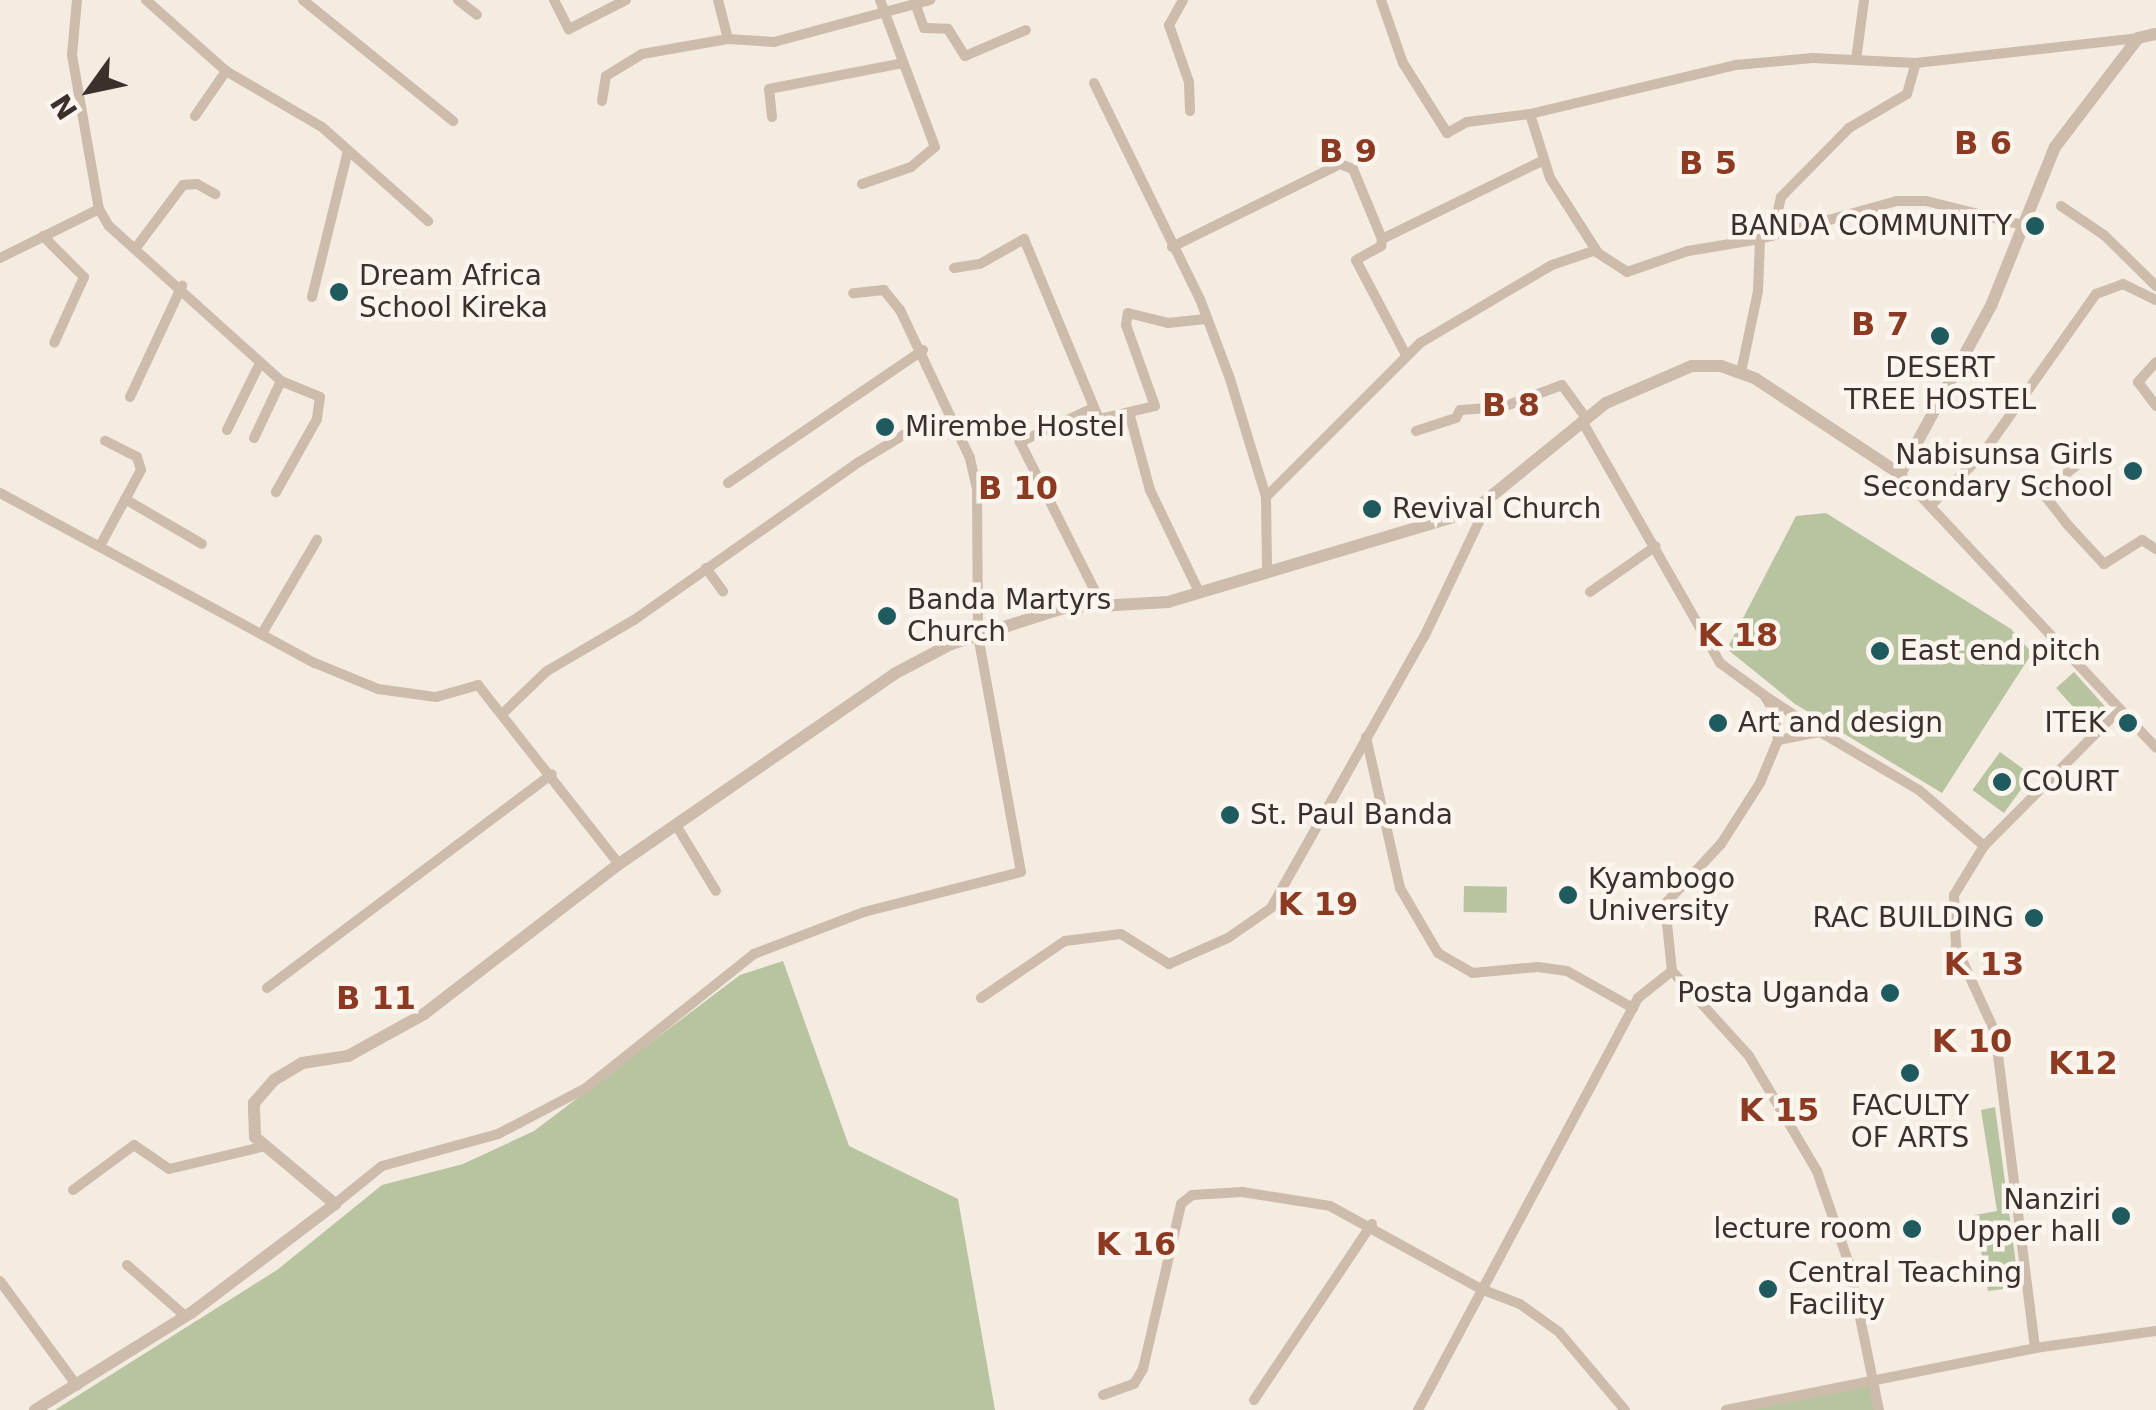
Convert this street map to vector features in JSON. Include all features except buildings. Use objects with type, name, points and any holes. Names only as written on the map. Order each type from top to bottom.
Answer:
[{"type":"street","points":[[78,0],[69,34],[99,209],[135,249],[182,286],[260,363],[281,381],[322,404],[276,492]]},
{"type":"street","points":[[146,0],[226,71],[291,106],[428,221]]},
{"type":"street","points":[[303,0],[452,122]]},
{"type":"street","points":[[458,0],[476,15]]},
{"type":"street","points":[[554,0],[569,29],[626,0]]},
{"type":"street","points":[[718,0],[728,40]]},
{"type":"street","points":[[862,184],[910,167],[935,146],[880,0]]},
{"type":"street","points":[[602,101],[606,76],[642,54],[728,40],[774,42],[886,16],[930,0]]},
{"type":"street","points":[[1183,0],[1169,25],[1188,82],[1190,111]]},
{"type":"street","points":[[1381,0],[1403,63],[1444,131],[1736,65],[1856,60],[1916,63],[2156,34]]},
{"type":"street","points":[[1856,60],[1864,0]]},
{"type":"street","points":[[916,6],[924,28],[948,29],[966,56],[1026,30]]},
{"type":"street","points":[[1900,474],[1991,306],[2055,146],[2138,38]]},
{"type":"street","points":[[772,117],[769,89],[903,63]]},
{"type":"street","points":[[1741,372],[1766,237],[1781,197],[1849,128],[1906,94],[1916,63]]},
{"type":"street","points":[[194,116],[226,71]]},
{"type":"street","points":[[1094,84],[1206,319],[1266,497],[1267,572]]},
{"type":"street","points":[[1530,114],[1542,160],[1596,250],[1632,272],[1688,250],[1766,237],[1910,200],[2023,225]]},
{"type":"street","points":[[312,297],[348,150]]},
{"type":"street","points":[[1406,355],[1356,266],[1382,239],[1542,160]]},
{"type":"street","points":[[1172,247],[1340,164],[1353,169],[1382,239]]},
{"type":"street","points":[[135,249],[183,185],[198,184],[214,194]]},
{"type":"street","points":[[2061,206],[2104,235],[2156,286]]},
{"type":"street","points":[[0,258],[99,209]]},
{"type":"street","points":[[43,236],[84,276],[54,343]]},
{"type":"street","points":[[954,268],[980,264],[1024,239],[1098,420],[1125,411],[1130,416],[1150,490],[1199,592]]},
{"type":"street","points":[[1266,497],[1406,355],[1538,273],[1596,250]]},
{"type":"street","points":[[1931,505],[1982,455],[2096,294],[2123,284],[2156,300]]},
{"type":"street","points":[[130,397],[182,286]]},
{"type":"street","points":[[35,1410],[185,1316],[382,1166],[482,1140],[574,1095],[754,954],[864,912],[1019,876],[978,635],[977,488],[924,350],[887,291],[854,292]]},
{"type":"street","points":[[1130,416],[1155,406],[1126,315],[1140,312],[1168,323],[1206,319]]},
{"type":"street","points":[[728,483],[924,350]]},
{"type":"street","points":[[2156,362],[2138,382],[2156,406]]},
{"type":"street","points":[[227,430],[260,363]]},
{"type":"street","points":[[335,1204],[310,1176],[261,1147],[251,1116],[274,1080],[302,1064],[348,1056],[424,1014],[619,864],[894,674],[1030,616],[1101,603],[1168,602],[1488,503],[1584,420],[1678,369],[1741,372],[1900,474],[2156,748]]},
{"type":"street","points":[[254,438],[281,381]]},
{"type":"street","points":[[1416,431],[1456,418],[1460,410],[1504,406],[1562,385],[1720,664],[1820,732],[1920,790],[1984,846]]},
{"type":"street","points":[[1093,408],[1020,442],[1101,603]]},
{"type":"street","points":[[502,714],[546,671],[897,438],[956,426]]},
{"type":"street","points":[[100,546],[141,464],[106,441]]},
{"type":"street","points":[[2085,459],[2042,492],[2066,523],[2104,564],[2142,540],[2156,549]]},
{"type":"street","points":[[0,493],[378,689],[436,698],[474,684],[552,774],[619,864]]},
{"type":"street","points":[[125,499],[202,544]]},
{"type":"street","points":[[981,998],[1065,941],[1121,934],[1169,964],[1262,916],[1282,894],[1365,736],[1424,637],[1488,503]]},
{"type":"street","points":[[263,632],[317,540]]},
{"type":"street","points":[[1590,592],[1656,546]]},
{"type":"street","points":[[706,568],[723,591]]},
{"type":"street","points":[[1764,695],[1778,740],[1760,783],[1722,844],[1665,904],[1672,971],[1749,1056],[1816,1171],[1849,1264],[1880,1410]]},
{"type":"street","points":[[2036,1348],[1994,1032],[1956,947],[1954,895],[1984,846],[2120,709]]},
{"type":"street","points":[[1778,740],[1820,732]]},
{"type":"street","points":[[1365,736],[1404,898],[1438,953],[1472,974],[1538,967],[1567,971],[1633,1008]]},
{"type":"street","points":[[267,988],[552,774]]},
{"type":"street","points":[[676,826],[716,891]]},
{"type":"street","points":[[1418,1410],[1633,1008],[1647,986],[1672,971]]},
{"type":"street","points":[[73,1190],[130,1146],[169,1169],[261,1147]]},
{"type":"street","points":[[1103,1395],[1134,1384],[1143,1369],[1176,1215],[1188,1196],[1242,1192],[1306,1199],[1372,1224],[1481,1290],[1520,1304],[1559,1332],[1625,1410]]},
{"type":"street","points":[[1254,1400],[1372,1224]]},
{"type":"street","points":[[126,1265],[185,1316]]},
{"type":"street","points":[[0,1281],[77,1386]]},
{"type":"street","points":[[1726,1410],[2036,1348],[2156,1331]]},
{"type":"green space","name":"East end pitch","points":[[1826,513],[2011,629],[2032,653],[1942,793],[1795,704],[1727,649],[1796,516]]},
{"type":"green space","points":[[2074,672],[2105,706],[2087,722],[2056,688]]},
{"type":"green space","name":"COURT","points":[[2000,752],[2032,775],[2004,813],[1972,790]]},
{"type":"green space","points":[[1464,886],[1507,887],[1507,913],[1464,912]]},
{"type":"green space","points":[[783,961],[849,1146],[958,1199],[995,1410],[55,1410],[277,1270],[382,1185],[463,1164],[534,1131],[740,975]]},
{"type":"green space","points":[[1995,1107],[2019,1287],[1988,1291],[1975,1215],[1997,1211],[1981,1110]]},
{"type":"green space","points":[[1878,1380],[1878,1410],[1743,1410]]},
{"type":"place","name":"BANDA COMMUNITY","points":[[2035,226]]},
{"type":"place","name":"Dream Africa School Kireka","points":[[339,292]]},
{"type":"place","name":"DESERT TREE HOSTEL","points":[[1940,336]]},
{"type":"place","name":"Mirembe Hostel","points":[[885,427]]},
{"type":"place","name":"Nabisunsa Girls Secondary School","points":[[2133,471]]},
{"type":"place","name":"Revival Church","points":[[1372,509]]},
{"type":"place","name":"Banda Martyrs Church","points":[[887,616]]},
{"type":"place","name":"East end pitch","points":[[1880,651]]},
{"type":"place","name":"Art and design","points":[[1718,723]]},
{"type":"place","name":"ITEK","points":[[2128,723]]},
{"type":"place","name":"COURT","points":[[2002,782]]},
{"type":"place","name":"St. Paul Banda","points":[[1230,815]]},
{"type":"place","name":"Kyambogo University","points":[[1568,895]]},
{"type":"place","name":"RAC BUILDING","points":[[2034,918]]},
{"type":"place","name":"Posta Uganda","points":[[1890,993]]},
{"type":"place","name":"FACULTY OF ARTS","points":[[1910,1073]]},
{"type":"place","name":"Nanziri Upper hall","points":[[2121,1216]]},
{"type":"place","name":"lecture room","points":[[1912,1229]]},
{"type":"place","name":"Central Teaching Facility","points":[[1768,1289]]},
{"type":"district","name":"B 6","points":[[1983,143]]},
{"type":"district","name":"B 9","points":[[1348,151]]},
{"type":"district","name":"B 5","points":[[1708,163]]},
{"type":"district","name":"B 7","points":[[1880,324]]},
{"type":"district","name":"B 8","points":[[1511,405]]},
{"type":"district","name":"B 10","points":[[1018,488]]},
{"type":"district","name":"K 18","points":[[1738,635]]},
{"type":"district","name":"K 19","points":[[1318,904]]},
{"type":"district","name":"K 13","points":[[1984,964]]},
{"type":"district","name":"B 11","points":[[376,998]]},
{"type":"district","name":"K 10","points":[[1972,1041]]},
{"type":"district","name":"K12","points":[[2083,1063]]},
{"type":"district","name":"K 15","points":[[1779,1110]]},
{"type":"district","name":"K 16","points":[[1136,1244]]}]
